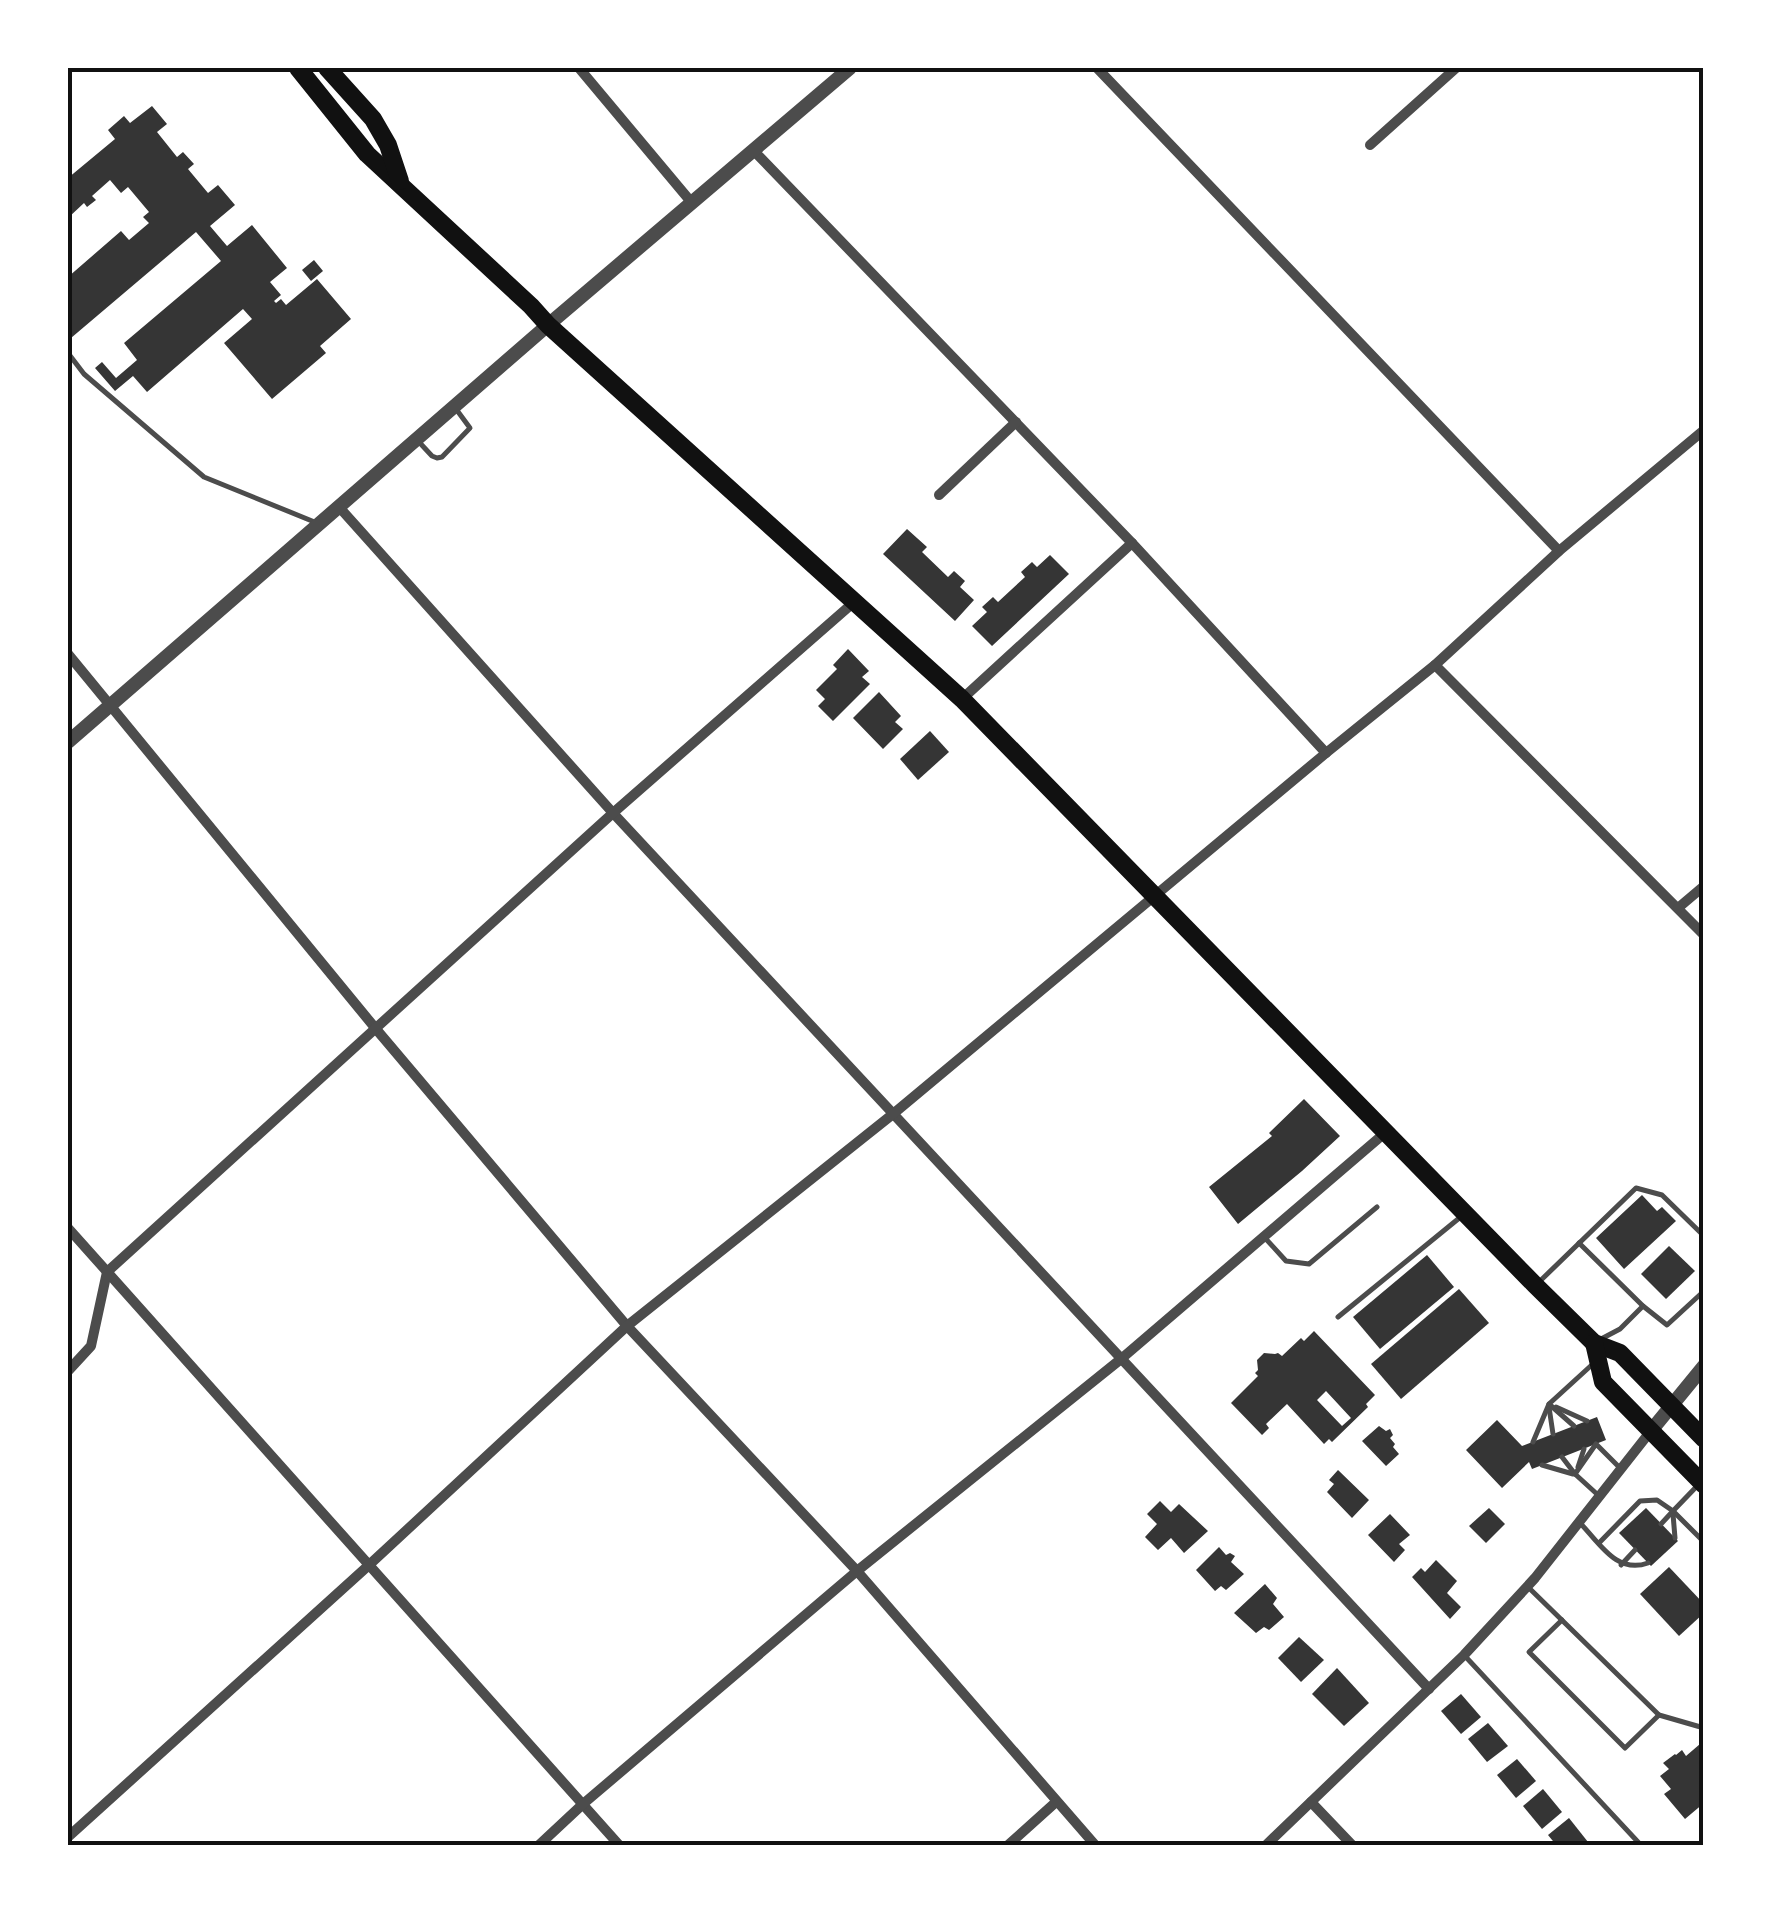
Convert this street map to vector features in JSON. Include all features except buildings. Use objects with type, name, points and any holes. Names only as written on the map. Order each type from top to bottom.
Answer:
[{"type":"main road","points":[[298,68],[367,154],[548,325],[962,700],[1536,1285],[1596,1352],[1603,1382],[1702,1483]]},
{"type":"main road","points":[[327,68],[373,119],[388,146],[402,186]]},
{"type":"main road","points":[[1596,1352],[1620,1353],[1704,1439]]},
{"type":"street","points":[[579,68],[692,204]]},
{"type":"street","points":[[68,742],[850,68]]},
{"type":"street","points":[[1097,68],[1559,551]]},
{"type":"street","points":[[1370,145],[1456,68]]},
{"type":"street","points":[[754,151],[1132,543],[1326,752]]},
{"type":"street","points":[[939,495],[1016,422]]},
{"type":"street","points":[[68,1837],[628,1326],[893,1114],[1326,752],[1436,665],[1559,551],[1704,430]]},
{"type":"street","points":[[339,507],[613,813],[1429,1689]]},
{"type":"street","points":[[962,700],[1132,543]]},
{"type":"street","points":[[68,1371],[91,1346],[107,1272],[613,813],[853,603]]},
{"type":"street","points":[[68,654],[376,1029],[628,1326],[857,1571],[1096,1846]]},
{"type":"street","points":[[1436,665],[1704,935]]},
{"type":"street","points":[[1678,908],[1704,886]]},
{"type":"street","points":[[538,1846],[857,1571],[1122,1359],[1387,1132]]},
{"type":"street","points":[[68,1228],[620,1846]]},
{"type":"street","points":[[1265,1846],[1464,1655],[1527,1586],[1704,1366]]},
{"type":"street","points":[[1006,1846],[1056,1802]]},
{"type":"street","points":[[1310,1802],[1354,1846]]},
{"type":"lane","points":[[68,353],[84,374],[204,477],[320,524]]},
{"type":"lane","points":[[416,439],[432,456],[442,456],[470,428],[454,407]]},
{"type":"lane","points":[[1536,1285],[1636,1188],[1662,1195],[1704,1236]]},
{"type":"lane","points":[[1264,1237],[1286,1260],[1308,1264],[1377,1207]]},
{"type":"lane","points":[[1338,1318],[1466,1213]]},
{"type":"lane","points":[[1580,1242],[1667,1326],[1704,1290]]},
{"type":"lane","points":[[1532,1442],[1548,1404],[1643,1306]]},
{"type":"lane","points":[[1548,1404],[1588,1420]]},
{"type":"lane","points":[[1548,1404],[1574,1426]]},
{"type":"lane","points":[[1548,1404],[1553,1434]]},
{"type":"lane","points":[[1576,1474],[1596,1444],[1621,1469]]},
{"type":"lane","points":[[1576,1474],[1584,1449]]},
{"type":"lane","points":[[1562,1457],[1599,1496]]},
{"type":"lane","points":[[1542,1465],[1576,1474]]},
{"type":"lane","points":[[1661,1524],[1702,1483]]},
{"type":"lane","points":[[1599,1542],[1640,1501],[1657,1500],[1704,1542]]},
{"type":"lane","points":[[1673,1511],[1674,1538]]},
{"type":"lane","points":[[1579,1522],[1620,1565],[1648,1564]]},
{"type":"lane","points":[[1620,1565],[1635,1550]]},
{"type":"lane","points":[[1527,1586],[1659,1715],[1704,1728]]},
{"type":"lane","points":[[1562,1620],[1529,1652],[1611,1735],[1625,1748],[1659,1715]]},
{"type":"lane","points":[[1464,1655],[1638,1842]]}]
